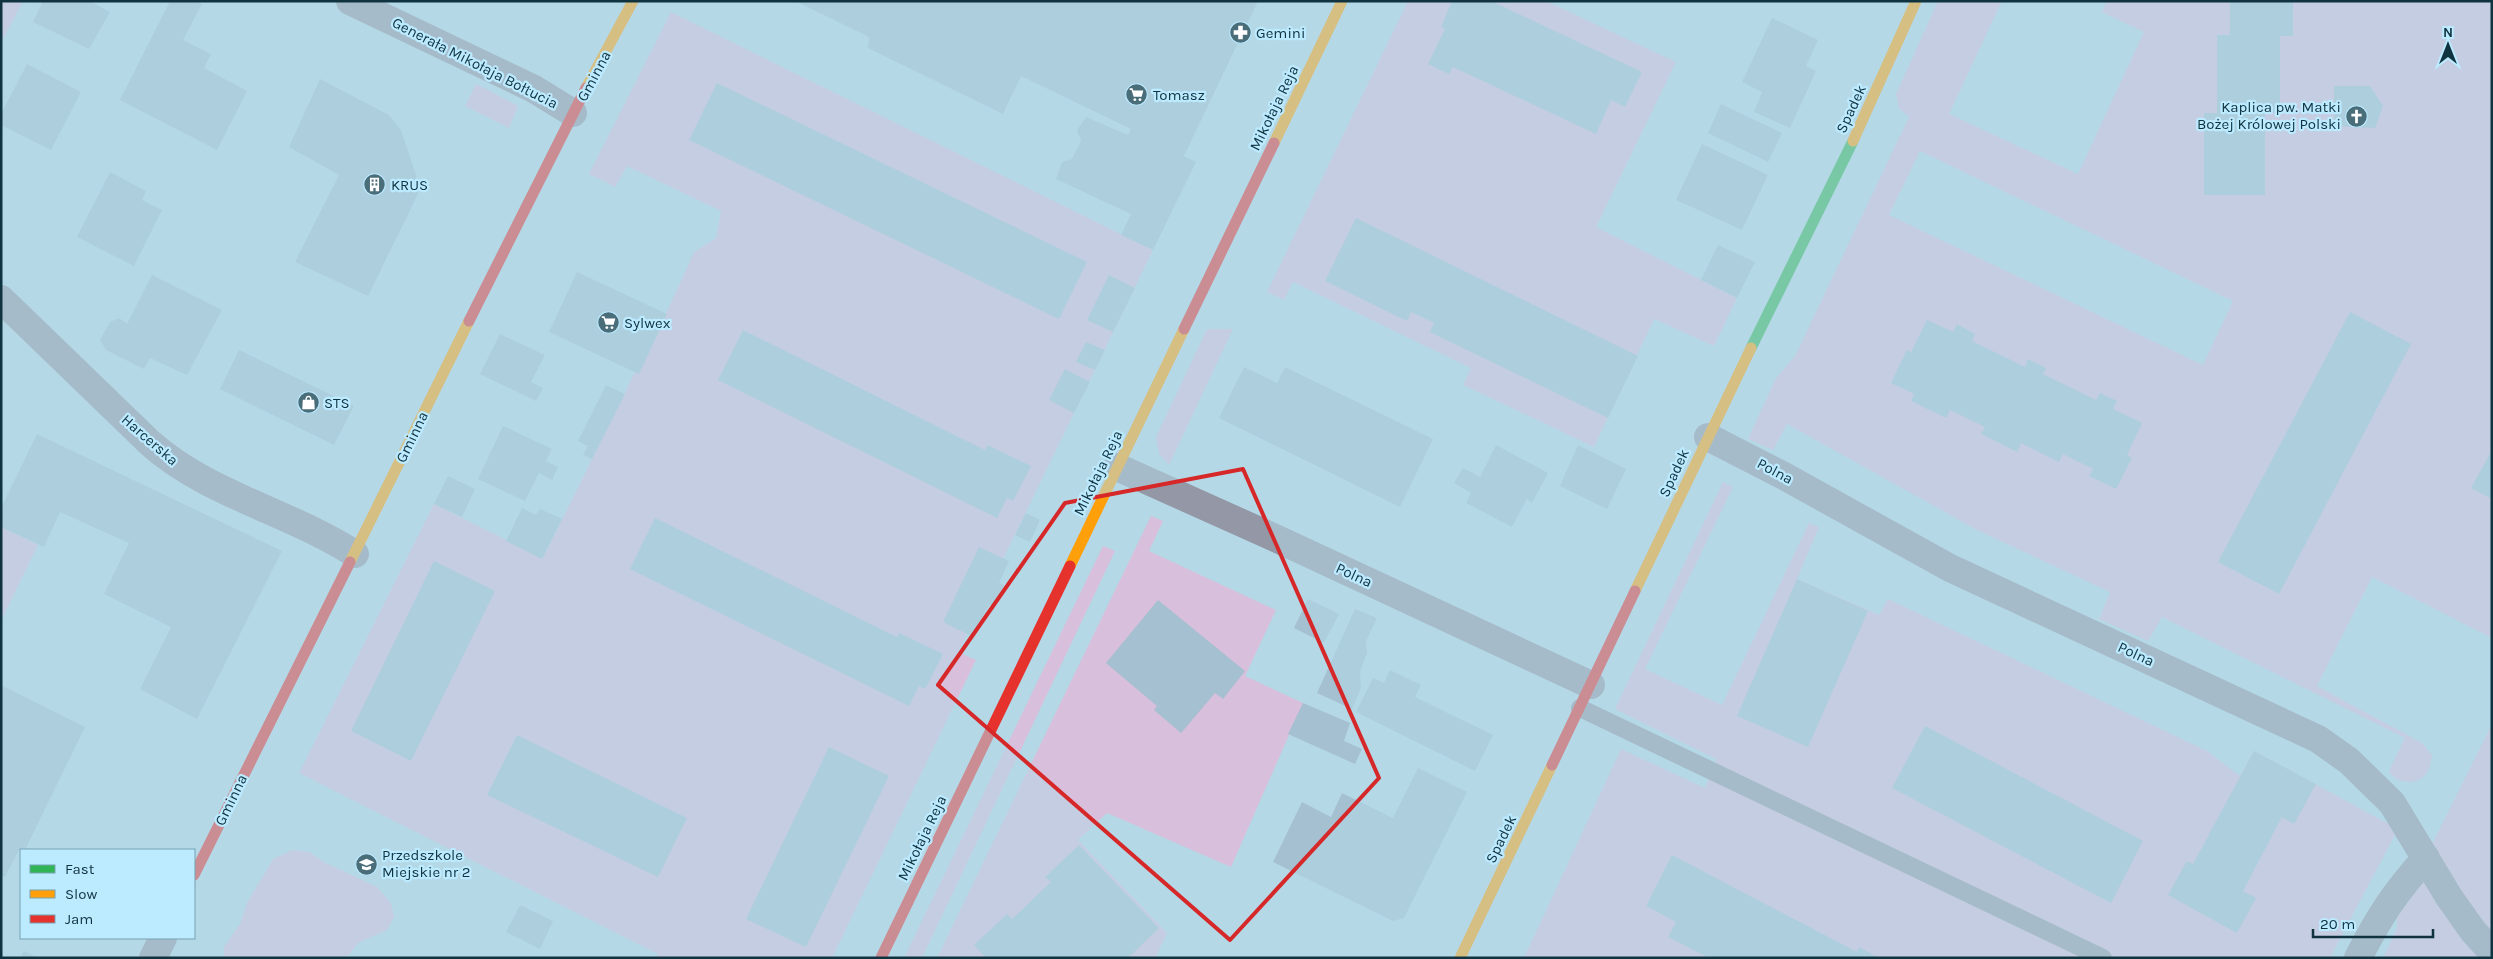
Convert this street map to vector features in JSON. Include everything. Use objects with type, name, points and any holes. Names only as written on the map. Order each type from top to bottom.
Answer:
[{"type":"street","name":"Generała Mikołaja Bołtucia","points":[[350,1],[534,89],[573,113]]},
{"type":"street","name":"Gminna","points":[[195,873],[573,113],[633,1]]},
{"type":"street","name":"Mikołaja Reja","points":[[881,958],[1342,1]]},
{"type":"street","name":"Spadek","points":[[1460,958],[1708,436],[1867,111],[1916,1]]},
{"type":"street","name":"Harcerska","points":[[1,299],[150,442],[175,463],[330,538],[355,554]]},
{"type":"street","name":"Polna","points":[[1708,436],[1950,568],[2318,739],[2356,768],[2392,803],[2449,897],[2473,931],[2492,952]]},
{"type":"street","name":"Polna","points":[[1118,467],[1273,536],[1585,696]]},
{"type":"street","points":[[2358,958],[2382,913],[2404,882],[2426,858]]},
{"type":"street","points":[[153,958],[162,939]]},
{"type":"lane","name":"Polna","points":[[1585,696],[2103,958]]},
{"type":"highlighted area","points":[[1243,469],[1379,778],[1230,940],[938,685],[1065,503]]},
{"type":"shaded area","points":[[1,1],[23,1],[1,43]]},
{"type":"shaded area","points":[[1408,1],[1546,1],[1676,62],[1596,227],[1737,298],[1714,346],[1654,319],[1594,447],[1463,385],[1471,368],[1293,282],[1284,300],[1267,292]]},
{"type":"shaded area","points":[[1938,1],[2002,1],[1949,114],[2078,174],[2144,32],[2102,12],[2107,1],[2492,1],[2492,638],[2372,577],[2317,686],[2422,743],[2432,755],[2426,774],[2422,778],[2412,782],[2401,781],[2396,779],[2389,771],[2405,738],[2162,617],[2148,641],[2099,619],[2110,592],[1977,530],[1787,424],[1773,450],[1748,439],[1776,378],[1795,356],[1909,117],[1899,108],[1896,94]],"holes":[[[1920,151],[2233,301],[2203,365],[1889,215]]]},
{"type":"shaded area","points":[[671,12],[1153,250],[958,652],[976,660],[832,958],[656,958],[658,954],[299,773],[434,504],[543,558],[635,372],[639,373],[694,252],[716,238],[721,211],[627,166],[615,187],[589,174]]},
{"type":"shaded area","points":[[476,84],[518,106],[509,128],[465,106]]},
{"type":"shaded area","points":[[1207,329],[1233,329],[1169,465],[1159,454],[1156,437]]},
{"type":"shaded area","points":[[1723,482],[1733,487],[1645,669],[1722,705],[1809,523],[1819,527],[1797,579],[1879,615],[1888,599],[2207,751],[2240,776],[2254,751],[2398,829],[2330,958],[1524,958],[1621,749],[1705,788],[1716,759],[1615,709]]},
{"type":"shaded area","points":[[1151,516],[1163,521],[1149,551],[1276,610],[1245,676],[1303,703],[1231,867],[1107,813],[1078,840],[1167,933],[1155,958],[937,958]]},
{"type":"shaded area","points":[[1,527],[38,545],[1,621]]},
{"type":"shaded area","points":[[1103,546],[1115,551],[922,958],[904,958]]},
{"type":"shaded area","points":[[2492,724],[2492,958],[2383,958],[2397,928],[2397,915]]},
{"type":"shaded area","points":[[292,850],[309,852],[324,862],[377,887],[391,903],[394,917],[387,930],[358,943],[349,955],[340,958],[224,958],[224,947],[240,924],[247,903],[273,859]]},
{"type":"building","points":[[43,1],[90,1],[110,12],[89,49],[33,22]]},
{"type":"building","points":[[170,1],[196,1],[202,4],[183,40],[211,54],[204,68],[247,91],[217,150],[120,100]]},
{"type":"building","name":"Tomasz","points":[[795,1],[1258,1],[1184,156],[1196,162],[1153,250],[1121,235],[1131,214],[1056,179],[1062,162],[1072,159],[1081,141],[1077,130],[1086,117],[1128,135],[1131,129],[1021,76],[1003,114],[868,48],[869,37]]},
{"type":"building","points":[[1452,1],[1491,1],[1642,72],[1625,107],[1611,100],[1596,134],[1453,67],[1449,74],[1428,64],[1445,29],[1441,27]]},
{"type":"building","points":[[2230,1],[2293,1],[2293,36],[2280,36],[2280,113],[2265,113],[2265,195],[2204,195],[2204,113],[2217,113],[2217,35],[2230,35]]},
{"type":"building","points":[[1772,18],[1818,40],[1806,66],[1816,71],[1790,128],[1754,112],[1762,92],[1742,82]]},
{"type":"building","points":[[27,64],[81,92],[51,150],[1,125],[1,114]]},
{"type":"building","name":"KRUS","points":[[320,79],[389,115],[401,130],[416,175],[418,194],[368,296],[295,262],[339,175],[289,147]]},
{"type":"building","points":[[717,83],[1087,262],[1059,319],[689,140]]},
{"type":"building","name":"Kaplica pw. Matki Bożej Królowej Polski","points":[[2334,86],[2370,86],[2383,106],[2375,128],[2334,126]]},
{"type":"building","points":[[1721,104],[1782,133],[1768,162],[1708,133]]},
{"type":"building","points":[[1702,144],[1768,175],[1742,230],[1676,200]]},
{"type":"building","points":[[110,172],[146,191],[142,200],[162,210],[134,266],[77,237]]},
{"type":"building","points":[[1356,218],[1638,356],[1608,418],[1430,332],[1434,323],[1411,312],[1407,321],[1325,281]]},
{"type":"building","points":[[1718,245],[1755,262],[1737,298],[1701,280]]},
{"type":"building","name":"Sylwex","points":[[577,272],[667,314],[639,374],[549,332]]},
{"type":"building","points":[[152,275],[222,310],[187,375],[150,358],[144,369],[106,350],[100,340],[110,322],[119,318],[127,324]]},
{"type":"building","points":[[1109,275],[1135,288],[1113,332],[1087,320]]},
{"type":"building","points":[[2350,312],[2411,344],[2279,594],[2218,562]]},
{"type":"building","points":[[1927,320],[1953,332],[1957,324],[1975,334],[1972,341],[2025,367],[2028,359],[2046,368],[2043,374],[2096,400],[2100,393],[2117,401],[2113,409],[2142,423],[2127,455],[2132,458],[2116,489],[2089,476],[2093,469],[2063,454],[2059,462],[2021,443],[2017,452],[1981,434],[1985,427],[1950,410],[1946,418],[1911,401],[1914,394],[1891,383],[1907,350],[1911,352]]},
{"type":"building","points":[[743,330],[985,450],[987,445],[1031,466],[1013,501],[1007,498],[997,518],[718,380]]},
{"type":"building","points":[[500,334],[545,355],[531,382],[543,388],[536,401],[480,374]]},
{"type":"building","points":[[1086,342],[1105,350],[1095,370],[1076,362]]},
{"type":"building","points":[[239,350],[354,406],[334,445],[220,389]]},
{"type":"building","points":[[1244,367],[1277,383],[1285,367],[1433,439],[1400,507],[1219,418]]},
{"type":"building","points":[[1065,369],[1090,382],[1074,413],[1049,400]]},
{"type":"building","points":[[606,385],[625,394],[592,459],[583,455],[588,446],[578,441]]},
{"type":"building","points":[[503,426],[552,449],[546,461],[558,467],[552,480],[539,473],[525,501],[478,479]]},
{"type":"building","points":[[37,434],[282,551],[197,719],[140,689],[171,627],[104,594],[129,543],[60,512],[44,547],[1,527],[1,508]]},
{"type":"building","points":[[1496,445],[1548,473],[1532,503],[1527,499],[1512,527],[1466,503],[1471,493],[1454,483],[1463,468],[1480,477]]},
{"type":"building","points":[[1578,445],[1626,469],[1607,509],[1560,486]]},
{"type":"building","points":[[2492,450],[2492,499],[2471,488]]},
{"type":"building","points":[[448,476],[475,489],[462,517],[434,504]]},
{"type":"building","points":[[522,508],[536,515],[540,509],[562,519],[542,559],[506,541]]},
{"type":"building","points":[[1026,513],[1040,520],[1030,542],[1015,535]]},
{"type":"building","points":[[655,518],[897,637],[899,633],[943,654],[925,689],[919,686],[909,706],[630,569]]},
{"type":"building","points":[[979,547],[1009,561],[999,583],[1004,585],[994,607],[989,605],[973,637],[943,622]]},
{"type":"building","points":[[434,561],[495,591],[411,761],[351,731]]},
{"type":"building","points":[[1797,579],[1868,611],[1808,747],[1737,716]]},
{"type":"building","points":[[1308,599],[1339,614],[1324,643],[1294,628]]},
{"type":"building","points":[[1158,600],[1245,671],[1223,699],[1215,693],[1181,733],[1154,710],[1157,706],[1106,663]]},
{"type":"building","points":[[1355,609],[1377,618],[1366,641],[1367,653],[1360,672],[1361,688],[1352,709],[1317,693]]},
{"type":"building","points":[[1390,670],[1421,685],[1415,697],[1493,735],[1475,771],[1356,712],[1373,678],[1384,683]]},
{"type":"building","points":[[1,685],[85,727],[25,849],[20,848],[5,877],[1,875]]},
{"type":"building","points":[[1303,703],[1350,723],[1344,741],[1362,749],[1355,764],[1288,734]]},
{"type":"building","points":[[1925,726],[2143,841],[2111,903],[1892,788]]},
{"type":"building","points":[[517,735],[687,818],[658,877],[487,795]]},
{"type":"building","points":[[829,747],[889,776],[806,947],[746,919]]},
{"type":"building","points":[[2254,751],[2316,784],[2294,824],[2282,817],[2243,891],[2256,898],[2237,933],[2168,895],[2187,861],[2193,864]]},
{"type":"building","points":[[1418,768],[1467,792],[1404,918],[1393,921],[1273,862],[1302,802],[1331,817],[1342,793],[1393,818]]},
{"type":"building","points":[[1079,845],[1159,928],[1128,958],[986,958],[974,945],[1007,914],[1012,919],[1051,882],[1045,877]]},
{"type":"building","points":[[1672,855],[1857,952],[1859,947],[1879,958],[1709,958],[1668,937],[1676,922],[1646,906]]},
{"type":"building","points":[[520,905],[553,921],[540,949],[506,932]]},
{"type":"building","points":[[24,951],[38,958],[20,958]]},
{"type":"traffic: fast","points":[[1751,348],[1853,141]]},
{"type":"traffic: slow","points":[[586,88],[633,1]]},
{"type":"traffic: slow","points":[[1274,143],[1342,1]]},
{"type":"traffic: slow","points":[[1853,141],[1916,1]]},
{"type":"traffic: slow","points":[[350,562],[469,321]]},
{"type":"traffic: slow","points":[[1070,566],[1184,329]]},
{"type":"traffic: slow","points":[[1635,591],[1751,348]]},
{"type":"traffic: slow","points":[[1460,958],[1552,765]]},
{"type":"traffic: jam","points":[[469,321],[586,88]]},
{"type":"traffic: jam","points":[[1184,329],[1274,143]]},
{"type":"traffic: jam","points":[[195,873],[350,562]]},
{"type":"traffic: jam","points":[[881,958],[1070,566]]},
{"type":"traffic: jam","points":[[1552,765],[1635,591]]},
{"type":"place","name":"Gemini","points":[[1240,33]]},
{"type":"place","name":"Tomasz","points":[[1137,95]]},
{"type":"place","name":"Kaplica pw. Matki Bożej Królowej Polski","points":[[2357,116]]},
{"type":"place","name":"KRUS","points":[[375,185]]},
{"type":"place","name":"Sylwex","points":[[608,323]]},
{"type":"place","name":"STS","points":[[308,403]]},
{"type":"place","name":"Przedszkole Miejskie nr 2","points":[[366,864]]}]
